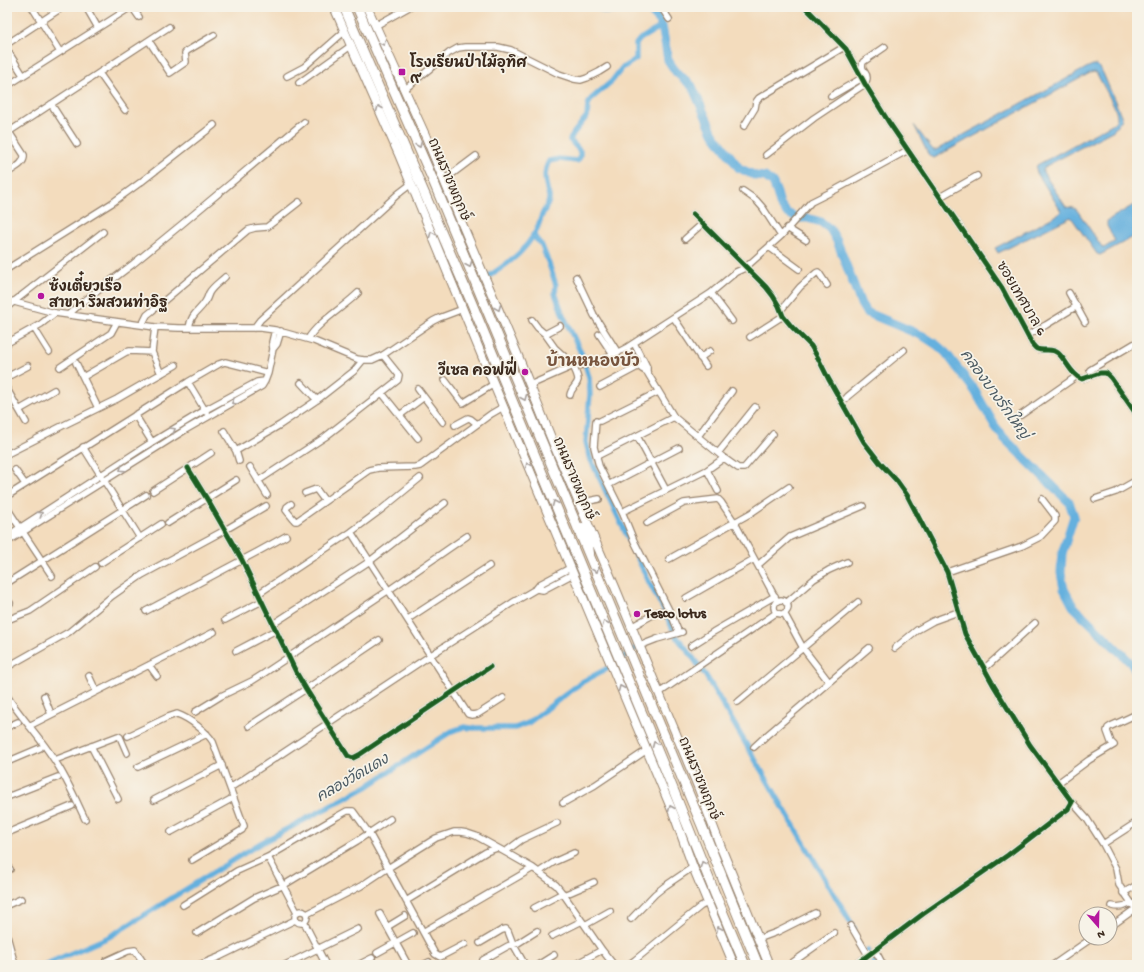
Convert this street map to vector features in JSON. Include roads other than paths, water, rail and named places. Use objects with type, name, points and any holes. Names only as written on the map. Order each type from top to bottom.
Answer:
[{"type":"main road","points":[[334,7],[400,157],[674,815],[693,867],[734,965]]},
{"type":"main road","name":"ถนนราชพฤกษ์","points":[[344,7],[467,292],[665,769],[744,965]]},
{"type":"main road","name":"ถนนราชพฤกษ์","points":[[357,7],[432,178],[590,554],[758,965]]},
{"type":"main road","points":[[367,7],[422,130]]},
{"type":"main road","points":[[396,97],[422,130]]},
{"type":"main road","points":[[394,125],[400,157]]},
{"type":"main road","name":"ถนนราชพฤกษ์","points":[[422,130],[659,693],[769,965]]},
{"type":"main road","points":[[577,499],[579,511],[587,534],[590,554]]},
{"type":"main road","points":[[549,515],[576,556]]},
{"type":"main road","points":[[698,878],[726,919]]},
{"type":"main road","points":[[722,879],[751,923]]},
{"type":"street","points":[[32,7],[60,52]]},
{"type":"street","points":[[7,44],[63,7]]},
{"type":"street","points":[[86,7],[98,28]]},
{"type":"street","points":[[7,86],[132,7],[139,16]]},
{"type":"street","points":[[376,26],[409,7]]},
{"type":"street","points":[[661,7],[669,19]]},
{"type":"street","name":"ซอยเทศบาล 6","points":[[805,7],[844,46],[888,121],[1002,288],[1032,344],[1037,349],[1053,350],[1058,353],[1077,376]]},
{"type":"street","points":[[7,173],[22,163],[24,159],[24,155],[8,132],[170,27]]},
{"type":"street","points":[[287,76],[304,67],[345,31]]},
{"type":"street","points":[[149,41],[170,73],[186,62],[185,53],[187,51],[214,35]]},
{"type":"street","points":[[299,83],[352,45]]},
{"type":"street","points":[[744,126],[759,98],[844,46]]},
{"type":"street","points":[[404,90],[449,53],[458,48],[466,47],[498,47],[511,50],[559,74],[581,80],[607,67]]},
{"type":"street","points":[[766,155],[814,118],[865,84],[867,75],[863,70],[863,62],[885,47]]},
{"type":"street","points":[[7,50],[23,76]]},
{"type":"street","points":[[99,73],[124,110]]},
{"type":"street","points":[[831,96],[862,78]]},
{"type":"street","points":[[51,104],[77,144]]},
{"type":"street","points":[[68,315],[182,224],[304,122]]},
{"type":"street","points":[[7,269],[112,204],[214,125]]},
{"type":"street","points":[[530,386],[574,366],[594,362],[616,354],[626,348],[674,318],[711,293],[736,272],[745,268],[781,236],[810,202],[908,150]]},
{"type":"street","points":[[444,180],[476,156]]},
{"type":"street","points":[[940,197],[977,176]]},
{"type":"street","points":[[254,328],[260,320],[398,194],[411,184]]},
{"type":"street","points":[[743,191],[756,200],[763,208],[781,236]]},
{"type":"street","points":[[142,325],[147,315],[248,230],[267,226],[299,202]]},
{"type":"street","points":[[693,214],[773,296],[782,313],[792,327],[810,346],[818,358],[864,442],[907,495],[947,572],[965,634],[984,669],[1030,745],[1072,802],[1087,819],[1103,844],[1116,869],[1119,885],[1136,910],[1118,922]]},
{"type":"street","points":[[685,239],[702,224]]},
{"type":"street","points":[[789,226],[806,240]]},
{"type":"street","points":[[7,307],[103,232]]},
{"type":"street","points":[[769,247],[799,269]]},
{"type":"street","points":[[750,337],[782,313],[800,287],[816,272],[820,273],[828,285]]},
{"type":"street","points":[[189,328],[192,316],[204,304],[212,289],[225,277]]},
{"type":"street","points":[[576,277],[594,315],[616,354]]},
{"type":"street","points":[[308,339],[314,330],[358,293]]},
{"type":"street","points":[[711,293],[732,322]]},
{"type":"street","points":[[1069,293],[1086,322]]},
{"type":"street","points":[[7,300],[55,313],[155,327],[254,328],[281,331],[308,339],[363,360],[372,360],[384,355],[433,321],[463,309]]},
{"type":"street","points":[[1028,335],[1077,306]]},
{"type":"street","points":[[7,343],[34,328],[55,313]]},
{"type":"street","points":[[674,318],[706,366]]},
{"type":"street","points":[[532,320],[555,348],[574,366],[578,379],[576,384],[571,389],[570,395]]},
{"type":"street","points":[[60,366],[111,333],[117,322]]},
{"type":"street","points":[[545,334],[560,326]]},
{"type":"street","points":[[155,327],[152,352],[161,374]]},
{"type":"street","points":[[34,328],[49,352]]},
{"type":"street","points":[[7,536],[21,530],[104,481],[208,416],[262,386],[268,373],[275,330]]},
{"type":"street","points":[[273,349],[277,344],[281,331]]},
{"type":"street","points":[[599,334],[616,354]]},
{"type":"street","points":[[1090,370],[1137,342]]},
{"type":"street","points":[[634,343],[642,361]]},
{"type":"street","points":[[626,348],[647,367],[647,372],[674,417],[738,468],[744,468],[773,434]]},
{"type":"street","points":[[700,358],[710,350]]},
{"type":"street","points":[[842,403],[848,396],[904,350]]},
{"type":"street","points":[[83,377],[126,352],[152,352]]},
{"type":"street","points":[[258,481],[325,437],[398,380],[399,375],[384,355]]},
{"type":"street","points":[[236,451],[271,431],[317,400],[354,371],[363,360]]},
{"type":"street","points":[[600,386],[642,361]]},
{"type":"street","points":[[7,496],[222,362],[268,373]]},
{"type":"street","points":[[76,363],[98,408]]},
{"type":"street","points":[[7,454],[117,399],[176,365]]},
{"type":"street","points":[[7,377],[28,366]]},
{"type":"street","points":[[1021,415],[1077,376],[1082,379],[1100,373],[1106,373],[1111,378],[1137,415]]},
{"type":"street","points":[[7,542],[21,530],[152,442],[205,410],[257,382],[265,380]]},
{"type":"street","points":[[445,380],[463,404],[494,384]]},
{"type":"street","points":[[188,382],[208,416]]},
{"type":"street","points":[[301,383],[317,400]]},
{"type":"street","points":[[7,389],[26,422]]},
{"type":"street","points":[[418,389],[443,422]]},
{"type":"street","points":[[19,410],[54,390]]},
{"type":"street","points":[[639,646],[678,633],[662,595],[634,541],[600,466],[594,447],[598,421],[658,392]]},
{"type":"street","points":[[698,436],[732,392]]},
{"type":"street","points":[[382,393],[418,438]]},
{"type":"street","points":[[400,415],[424,397]]},
{"type":"street","points":[[291,504],[286,510],[295,521],[299,520],[370,470],[378,468],[420,466],[503,406]]},
{"type":"street","points":[[718,453],[754,407]]},
{"type":"street","points":[[135,415],[152,442]]},
{"type":"street","points":[[599,455],[674,417]]},
{"type":"street","points":[[455,425],[468,418],[477,424]]},
{"type":"street","points":[[224,431],[236,451],[239,461]]},
{"type":"street","points":[[637,436],[666,490]]},
{"type":"street","points":[[83,448],[140,538]]},
{"type":"street","points":[[610,484],[679,448]]},
{"type":"street","points":[[153,491],[211,453]]},
{"type":"street","points":[[626,510],[707,470],[724,458]]},
{"type":"street","points":[[250,467],[267,495]]},
{"type":"street","points":[[188,468],[242,560],[306,689],[348,756],[356,757],[490,667]]},
{"type":"street","points":[[15,470],[25,484]]},
{"type":"street","points":[[707,470],[718,491]]},
{"type":"street","points":[[258,594],[351,532],[420,478]]},
{"type":"street","points":[[101,563],[236,480]]},
{"type":"street","points":[[1095,499],[1116,492],[1137,480]]},
{"type":"street","points":[[670,559],[735,523],[789,487]]},
{"type":"street","points":[[305,493],[316,489],[325,502]]},
{"type":"street","points":[[7,583],[146,495]]},
{"type":"street","points":[[577,499],[599,499]]},
{"type":"street","points":[[647,523],[684,503],[718,499],[735,523],[776,599],[774,607],[776,613]]},
{"type":"street","points":[[947,572],[1022,546],[1040,537],[1055,521],[1055,516],[1042,499]]},
{"type":"street","points":[[236,651],[274,627],[370,561],[445,503]]},
{"type":"street","points":[[7,667],[69,632],[112,596],[142,575],[266,506]]},
{"type":"street","points":[[758,565],[790,537],[864,506]]},
{"type":"street","points":[[7,508],[52,576]]},
{"type":"street","points":[[351,532],[468,714],[472,716],[478,714],[503,698]]},
{"type":"street","points":[[146,611],[286,536]]},
{"type":"street","points":[[195,712],[221,696],[252,681],[289,657],[466,536]]},
{"type":"street","points":[[686,598],[754,558]]},
{"type":"street","points":[[786,603],[814,579],[847,562]]},
{"type":"street","points":[[408,619],[489,566]]},
{"type":"street","points":[[7,620],[33,609],[95,567]]},
{"type":"street","points":[[230,788],[512,603],[536,589],[543,590],[572,571]]},
{"type":"street","points":[[691,646],[713,632],[776,599],[783,600],[786,603],[788,609],[784,614]]},
{"type":"street","points":[[225,620],[262,601]]},
{"type":"street","points":[[738,702],[858,602]]},
{"type":"street","points":[[631,627],[658,612],[665,614]]},
{"type":"street","points":[[895,648],[917,630],[933,621],[958,612]]},
{"type":"street","points":[[659,693],[776,613],[784,614]]},
{"type":"street","points":[[784,614],[803,648],[829,682]]},
{"type":"street","points":[[984,669],[1035,623]]},
{"type":"street","points":[[29,726],[214,632]]},
{"type":"street","points":[[249,726],[379,640]]},
{"type":"street","points":[[754,747],[766,735],[869,648]]},
{"type":"street","points":[[149,665],[157,676]]},
{"type":"street","points":[[89,676],[96,691]]},
{"type":"street","points":[[7,696],[55,760],[85,819]]},
{"type":"street","points":[[44,696],[51,714]]},
{"type":"street","points":[[128,736],[177,714],[207,734],[213,742],[244,824],[244,828],[192,860]]},
{"type":"street","points":[[1058,783],[1089,760],[1114,745],[1111,742],[1107,731],[1108,728],[1137,714]]},
{"type":"street","points":[[7,726],[18,722]]},
{"type":"street","points":[[138,767],[207,734]]},
{"type":"street","points":[[55,760],[118,736],[120,737],[127,753]]},
{"type":"street","points":[[91,746],[118,799]]},
{"type":"street","points":[[7,762],[40,748]]},
{"type":"street","points":[[563,803],[595,785],[646,750]]},
{"type":"street","points":[[154,800],[222,766]]},
{"type":"street","points":[[7,797],[58,777]]},
{"type":"street","points":[[172,832],[233,798]]},
{"type":"street","points":[[856,965],[923,914],[1008,855],[1068,809],[1072,802]]},
{"type":"street","points":[[7,833],[72,806]]},
{"type":"street","points":[[183,905],[237,871],[268,857],[350,810],[354,811],[368,833],[436,954],[440,957],[466,944]]},
{"type":"street","points":[[197,933],[254,898],[284,885],[357,841],[390,819]]},
{"type":"street","points":[[1103,844],[1137,822]]},
{"type":"street","points":[[505,852],[521,840],[557,823]]},
{"type":"street","points":[[306,914],[351,892],[436,838],[454,832],[467,833],[533,868],[556,885],[614,965]]},
{"type":"street","points":[[406,901],[486,852],[497,848]]},
{"type":"street","points":[[539,872],[550,864],[574,853]]},
{"type":"street","points":[[268,857],[297,912]]},
{"type":"street","points":[[631,919],[660,890],[693,867]]},
{"type":"street","points":[[423,932],[533,868]]},
{"type":"street","points":[[534,908],[594,882]]},
{"type":"street","points":[[1123,893],[1137,885]]},
{"type":"street","points":[[7,905],[22,899]]},
{"type":"street","points":[[628,965],[701,906],[708,903]]},
{"type":"street","points":[[1118,907],[1131,903]]},
{"type":"street","points":[[297,912],[303,911],[306,914]]},
{"type":"street","points":[[552,936],[610,911]]},
{"type":"street","points":[[295,920],[294,915],[297,912]]},
{"type":"street","points":[[758,939],[777,932],[815,913]]},
{"type":"street","points":[[304,922],[307,919],[306,914]]},
{"type":"street","points":[[380,914],[408,965]]},
{"type":"street","points":[[387,927],[405,916]]},
{"type":"street","points":[[295,920],[299,923],[304,922]]},
{"type":"street","points":[[199,965],[219,957],[295,920]]},
{"type":"street","points":[[304,922],[326,965]]},
{"type":"street","points":[[851,926],[868,955]]},
{"type":"street","points":[[285,965],[358,929]]},
{"type":"street","points":[[480,943],[504,929],[508,931],[513,944],[525,965]]},
{"type":"street","points":[[483,960],[508,946],[518,943],[537,931]]},
{"type":"street","points":[[789,965],[834,932]]},
{"type":"street","points":[[378,953],[413,933]]},
{"type":"street","points":[[7,939],[10,959],[15,965]]},
{"type":"street","points":[[1053,965],[1080,946]]},
{"type":"street","points":[[106,961],[128,951],[135,950],[145,965]]},
{"type":"street","points":[[574,965],[602,950]]},
{"type":"street","points":[[875,950],[883,965]]},
{"type":"street","points":[[538,965],[554,955]]},
{"type":"street","points":[[358,965],[372,958]]},
{"type":"street","points":[[423,965],[429,962]]},
{"type":"water","points":[[1093,65],[1097,65],[1103,73],[1122,119],[1114,130],[1046,166],[1043,172],[1066,207],[1077,210],[1102,247],[1104,248],[1115,241],[1107,226],[1107,221],[1137,203],[1137,235],[1100,255],[1097,254],[1071,217],[998,253],[995,248],[1059,214],[1061,211],[1037,173],[1037,165],[1115,122],[1117,116],[1116,112],[1097,74],[1094,72],[1090,73],[934,158],[928,154],[914,125],[933,150],[936,150]]},
{"type":"waterway","name":"คลองบางรักใหญ่","points":[[600,7],[606,10],[625,7]]},
{"type":"waterway","name":"คลองบางรักใหญ่","points":[[646,7],[658,19],[662,26],[668,60],[676,72],[692,86],[713,133],[739,168],[756,176],[765,177],[773,183],[780,204],[787,213],[797,218],[807,218],[821,222],[830,229],[837,241],[861,304],[866,312],[923,336],[946,353],[975,391],[995,426],[1004,438],[1069,502],[1074,516],[1062,554],[1061,573],[1064,589],[1073,606],[1133,665],[1137,674]]},
{"type":"waterway","points":[[488,277],[521,252],[536,231],[549,201],[545,181],[546,168],[549,161],[559,159],[577,161],[580,157],[580,151],[570,140],[587,116],[588,105],[591,99],[612,81],[622,68],[636,59],[636,44],[640,39],[662,26]]},
{"type":"waterway","points":[[533,235],[542,246],[556,285],[555,293],[563,315],[582,355],[589,377],[590,394],[586,442],[590,458],[676,636],[706,676],[854,928]]},
{"type":"waterway","name":"คลองวัดแดง","points":[[44,965],[109,937],[259,844],[368,786],[452,731],[464,727],[515,728],[528,723],[582,682],[612,666],[634,649],[641,646]]},
{"type":"waterway","points":[[868,951],[876,965]]},
{"type":"place","name":"โรงเรียนป่าไม้อุทิศ ๙","points":[[402,72]]},
{"type":"place","name":"ซ้งเตี๋ยวเรือ สาขา1 ริมสวนท่าอิฐ","points":[[41,296]]},
{"type":"place","name":"วีเซล คอฟฟี่","points":[[525,372]]},
{"type":"place","name":"Tesco lotus","points":[[637,614]]},
{"type":"district","name":"บ้านหนองบัว","points":[[593,363]]}]
